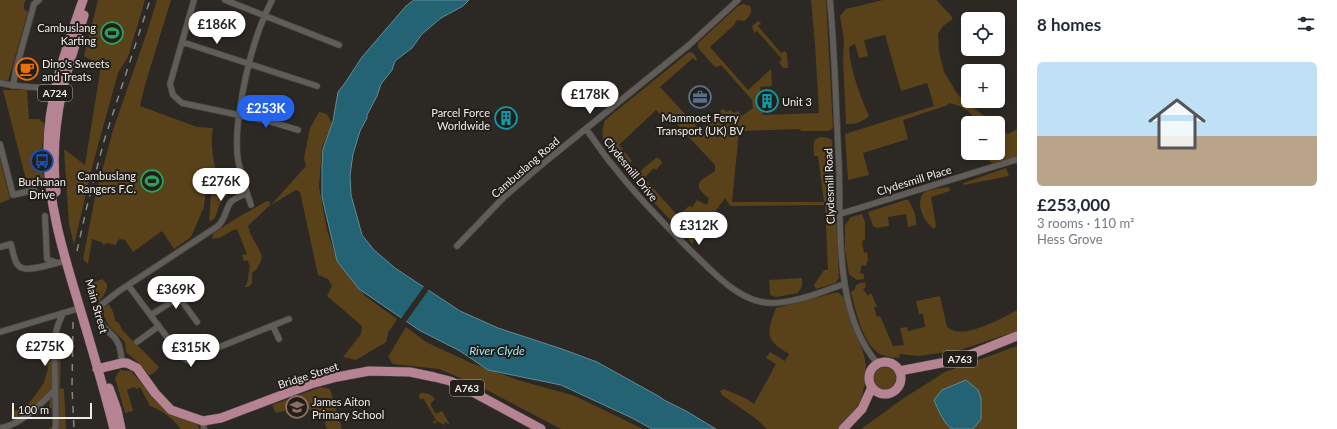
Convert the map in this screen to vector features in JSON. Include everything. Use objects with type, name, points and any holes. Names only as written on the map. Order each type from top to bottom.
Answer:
[{"type":"main road","name":"A724","points":[[59,90],[61,66],[83,0]]},
{"type":"main road","name":"A724","points":[[59,90],[89,0]]},
{"type":"main road","name":"Main Street","points":[[59,90],[54,147],[53,189],[69,260],[100,368],[114,429]]},
{"type":"main road","name":"A763","points":[[899,371],[958,360],[1017,336]]},
{"type":"main road","points":[[887,362],[896,367],[899,371],[901,376],[899,386],[891,393],[880,393],[872,387],[870,382],[870,372],[873,367],[878,364],[887,362]]},
{"type":"main road","points":[[100,368],[122,363]]},
{"type":"main road","name":"Bridge Street","points":[[122,363],[127,363],[137,368],[155,393],[171,410],[203,425],[311,384],[353,373],[385,371],[422,374],[450,381],[541,429]]},
{"type":"main road","name":"Main Street","points":[[100,368],[117,410],[121,429]]},
{"type":"main road","points":[[843,429],[862,410],[872,387]]},
{"type":"street","points":[[13,86],[34,4],[39,0]]},
{"type":"street","points":[[194,0],[170,84],[173,95],[182,103],[238,114],[298,130]]},
{"type":"street","points":[[225,0],[339,46]]},
{"type":"street","points":[[251,205],[238,160],[238,114],[248,63],[264,16],[272,0]]},
{"type":"street","name":"Cambuslang Road","points":[[457,246],[504,197],[689,45],[738,0]]},
{"type":"street","name":"Clydesmill Road","points":[[830,0],[833,36],[840,238],[844,284],[853,318],[863,343],[870,355],[878,364]]},
{"type":"street","points":[[182,42],[317,86]]},
{"type":"street","points":[[0,83],[13,86],[59,90]]},
{"type":"street","name":"Clydesmill Drive","points":[[586,129],[614,168],[648,208],[708,268],[746,298],[772,303],[789,301],[813,295],[844,284]]},
{"type":"street","points":[[0,144],[13,195],[34,190]]},
{"type":"street","name":"Clydesmill Place","points":[[840,214],[1017,160]]},
{"type":"street","points":[[122,363],[119,345],[115,338],[103,326],[100,320],[99,315],[101,305],[128,285],[210,231],[224,220],[230,204],[235,199],[247,193]]},
{"type":"street","points":[[45,216],[47,259],[55,262]]},
{"type":"street","points":[[0,247],[11,244],[17,263],[20,267],[25,269],[40,268],[55,262],[69,260]]},
{"type":"street","points":[[128,285],[181,356],[187,360],[289,319]]},
{"type":"street","points":[[151,316],[188,291]]},
{"type":"street","points":[[179,297],[197,322]]},
{"type":"street","points":[[0,332],[82,307]]},
{"type":"street","points":[[55,429],[54,339],[58,325],[64,313]]},
{"type":"street","points":[[137,342],[159,326]]},
{"type":"street","points":[[273,326],[280,339]]},
{"type":"street","points":[[0,428],[8,428],[27,415],[54,391]]},
{"type":"shaded area","points":[[0,0],[26,0],[24,9],[28,12],[8,81],[0,80]]},
{"type":"shaded area","points":[[98,0],[145,0],[128,57],[118,73],[94,160],[74,245],[69,224],[64,149],[85,165],[101,66],[84,56]]},
{"type":"shaded area","points":[[157,0],[171,0],[140,106],[197,127],[213,128],[212,151],[215,169],[221,192],[226,193],[227,195],[220,203],[215,218],[209,222],[211,194],[210,190],[206,191],[203,212],[201,210],[201,214],[191,237],[174,249],[162,231],[133,252],[125,240],[118,240],[116,245],[107,243],[104,245],[101,242],[92,239],[88,264],[83,259],[95,197],[113,130]]},
{"type":"shaded area","points":[[811,0],[826,0],[833,127],[831,130],[827,131],[801,131],[800,129],[739,131],[732,202],[824,202],[818,156],[814,156],[814,142],[817,138],[825,137],[832,140],[839,278],[835,283],[816,289],[814,285],[824,270],[828,270],[825,205],[730,206],[725,198],[692,244],[676,223],[674,224],[637,184],[636,180],[639,173],[656,158],[661,160],[662,163],[656,170],[654,168],[644,178],[678,216],[689,206],[692,207],[697,200],[707,205],[709,198],[700,189],[699,183],[715,171],[715,165],[671,118],[667,122],[656,110],[619,145],[632,161],[624,169],[610,152],[604,141],[603,135],[605,120],[689,52],[695,55],[697,59],[696,61],[693,58],[660,87],[700,130],[723,109],[727,112],[730,110],[734,113],[738,111],[742,116],[753,108],[752,100],[721,65],[717,67],[714,66],[698,48],[698,43],[738,6],[743,4],[750,6],[751,8],[751,12],[745,21],[737,20],[734,25],[710,47],[748,90],[771,69],[772,86],[760,87],[763,115],[819,113]]},
{"type":"shaded area","points":[[883,0],[937,0],[953,19],[943,26],[938,34],[939,52],[944,72],[961,98],[961,107],[948,103],[948,105],[903,120],[908,139],[863,153],[869,175],[848,180],[845,134],[934,106],[927,83],[901,91],[885,35],[864,40],[868,56],[859,58],[855,44],[849,47],[856,82],[869,116],[859,122],[846,124],[843,60],[844,40],[840,16],[846,9]]},
{"type":"shaded area","points":[[758,21],[761,23],[758,26],[781,53],[785,51],[787,54],[788,68],[783,68],[779,62],[782,59],[757,31],[754,33],[752,26]]},
{"type":"shaded area","points":[[3,90],[27,90],[29,119],[39,119],[45,124],[41,154],[36,154],[36,164],[41,165],[44,178],[34,180],[34,185],[28,187]]},
{"type":"shaded area","points":[[963,108],[973,108],[985,116],[972,116]]},
{"type":"shaded area","points":[[319,112],[327,114],[332,124],[322,147],[319,187],[327,230],[337,261],[365,296],[397,319],[388,333],[386,342],[356,360],[343,357],[361,334],[362,326],[327,296],[332,286],[328,279],[318,275],[300,192],[296,190],[271,205],[306,166],[304,158],[310,128]]},
{"type":"shaded area","points":[[1017,129],[1017,159],[992,163],[988,160],[1005,160],[1005,131],[1008,134]]},
{"type":"shaded area","points":[[0,160],[10,199],[0,203]]},
{"type":"shaded area","points":[[1006,168],[1009,176],[964,185],[963,183]]},
{"type":"shaded area","points":[[949,187],[950,191],[931,197],[936,226],[934,229],[923,215],[920,206],[921,197],[923,193],[927,191]]},
{"type":"shaded area","points":[[908,200],[913,209],[916,225],[908,227],[906,214],[888,217],[889,226],[877,228],[873,226],[868,212]]},
{"type":"shaded area","points":[[267,201],[270,202],[270,205],[248,226],[262,256],[256,270],[252,273],[252,284],[245,287],[250,266],[247,260],[244,261],[242,255],[247,254],[237,229],[222,237],[215,239],[212,238],[214,233]]},
{"type":"shaded area","points":[[862,214],[865,222],[865,240],[862,241],[864,253],[867,252],[868,259],[866,266],[862,265],[860,273],[864,274],[864,279],[857,280],[849,274],[845,251],[845,225],[851,217]]},
{"type":"shaded area","points":[[802,278],[802,286],[798,293],[776,297],[770,295],[769,280]]},
{"type":"shaded area","points":[[102,279],[107,284],[105,294],[93,305],[89,297],[89,284]]},
{"type":"shaded area","points":[[865,282],[866,287],[863,289],[868,296],[871,293],[877,307],[874,307],[877,317],[880,316],[893,346],[904,345],[900,328],[907,327],[908,331],[925,327],[923,314],[919,314],[916,301],[940,296],[947,327],[953,331],[969,331],[995,321],[1017,310],[1017,331],[960,350],[919,356],[899,354],[900,358],[884,356],[875,351],[865,337],[853,300],[851,292],[857,284]]},
{"type":"shaded area","points":[[838,292],[845,299],[864,355],[866,366],[865,383],[861,400],[854,414],[840,429],[767,429],[755,418],[722,395],[720,391],[724,389],[747,399],[754,404],[776,364],[766,358],[770,352],[785,361],[789,354],[775,344],[770,335],[771,323],[776,308]]},
{"type":"shaded area","points":[[109,304],[114,314],[115,321],[119,323],[122,330],[159,367],[154,373],[149,375],[139,363],[126,352],[125,342],[109,326],[104,316],[104,307]]},
{"type":"shaded area","points":[[406,327],[426,342],[471,363],[518,380],[575,396],[643,429],[561,429],[479,386],[439,369],[393,364],[388,357]]},
{"type":"shaded area","points":[[59,338],[61,344],[60,388],[64,389],[66,429],[48,429],[52,427],[52,409],[49,407],[50,399],[13,420],[11,418],[12,411],[27,406],[44,383],[48,368],[45,363],[45,358],[35,354],[35,350],[51,344]]},
{"type":"shaded area","points":[[1017,346],[1017,429],[861,429],[904,398],[945,372]]},
{"type":"shaded area","points":[[885,367],[889,368],[895,374],[895,382],[889,388],[885,389],[881,388],[875,382],[874,378],[875,374],[881,368]]},
{"type":"shaded area","points":[[120,370],[131,371],[156,400],[175,416],[198,424],[199,429],[181,429],[167,415],[150,406],[140,387],[137,389],[134,387],[127,390],[133,411],[125,413],[115,378]]},
{"type":"shaded area","points":[[321,387],[330,389],[342,429],[327,429],[325,425],[326,416],[318,411],[295,408],[276,413],[272,405]]},
{"type":"shaded area","points":[[421,393],[429,394],[435,399],[431,403],[431,406],[436,414],[442,411],[450,425],[445,422],[444,425],[437,421],[435,424],[432,422],[436,420],[423,398],[420,400],[419,395]]},
{"type":"water","name":"River Clyde","points":[[414,0],[469,0],[463,6],[441,18],[422,34],[412,48],[395,61],[392,70],[381,84],[377,96],[360,131],[353,154],[350,175],[351,195],[362,235],[374,250],[395,268],[460,311],[498,328],[597,362],[716,429],[652,429],[561,385],[488,370],[460,351],[419,330],[359,289],[337,261],[322,197],[322,167],[323,149],[333,121],[338,92],[362,57],[406,6]]},
{"type":"water","points":[[966,380],[978,390],[981,398],[981,419],[973,429],[953,429],[944,421],[934,400],[942,390]]},
{"type":"pier","points":[[425,285],[430,288],[405,323],[400,320]]},
{"type":"railway","points":[[77,251],[104,141],[150,0]]},
{"type":"railway","points":[[73,322],[72,387],[74,429]]},
{"type":"place","name":"Cambuslang Karting","points":[[112,33]]},
{"type":"place","name":"Dino's Sweets and Treats","points":[[27,69]]},
{"type":"place","name":"Mammoet Ferry Transport (UK) BV","points":[[700,97]]},
{"type":"place","name":"Unit 3","points":[[767,101]]},
{"type":"place","name":"Parcel Force Worldwide","points":[[506,118]]},
{"type":"place","name":"Buchanan Drive","points":[[42,161]]},
{"type":"place","name":"Cambuslang Rangers F.C.","points":[[152,181]]},
{"type":"place","name":"James Aiton Primary School","points":[[297,407]]}]
